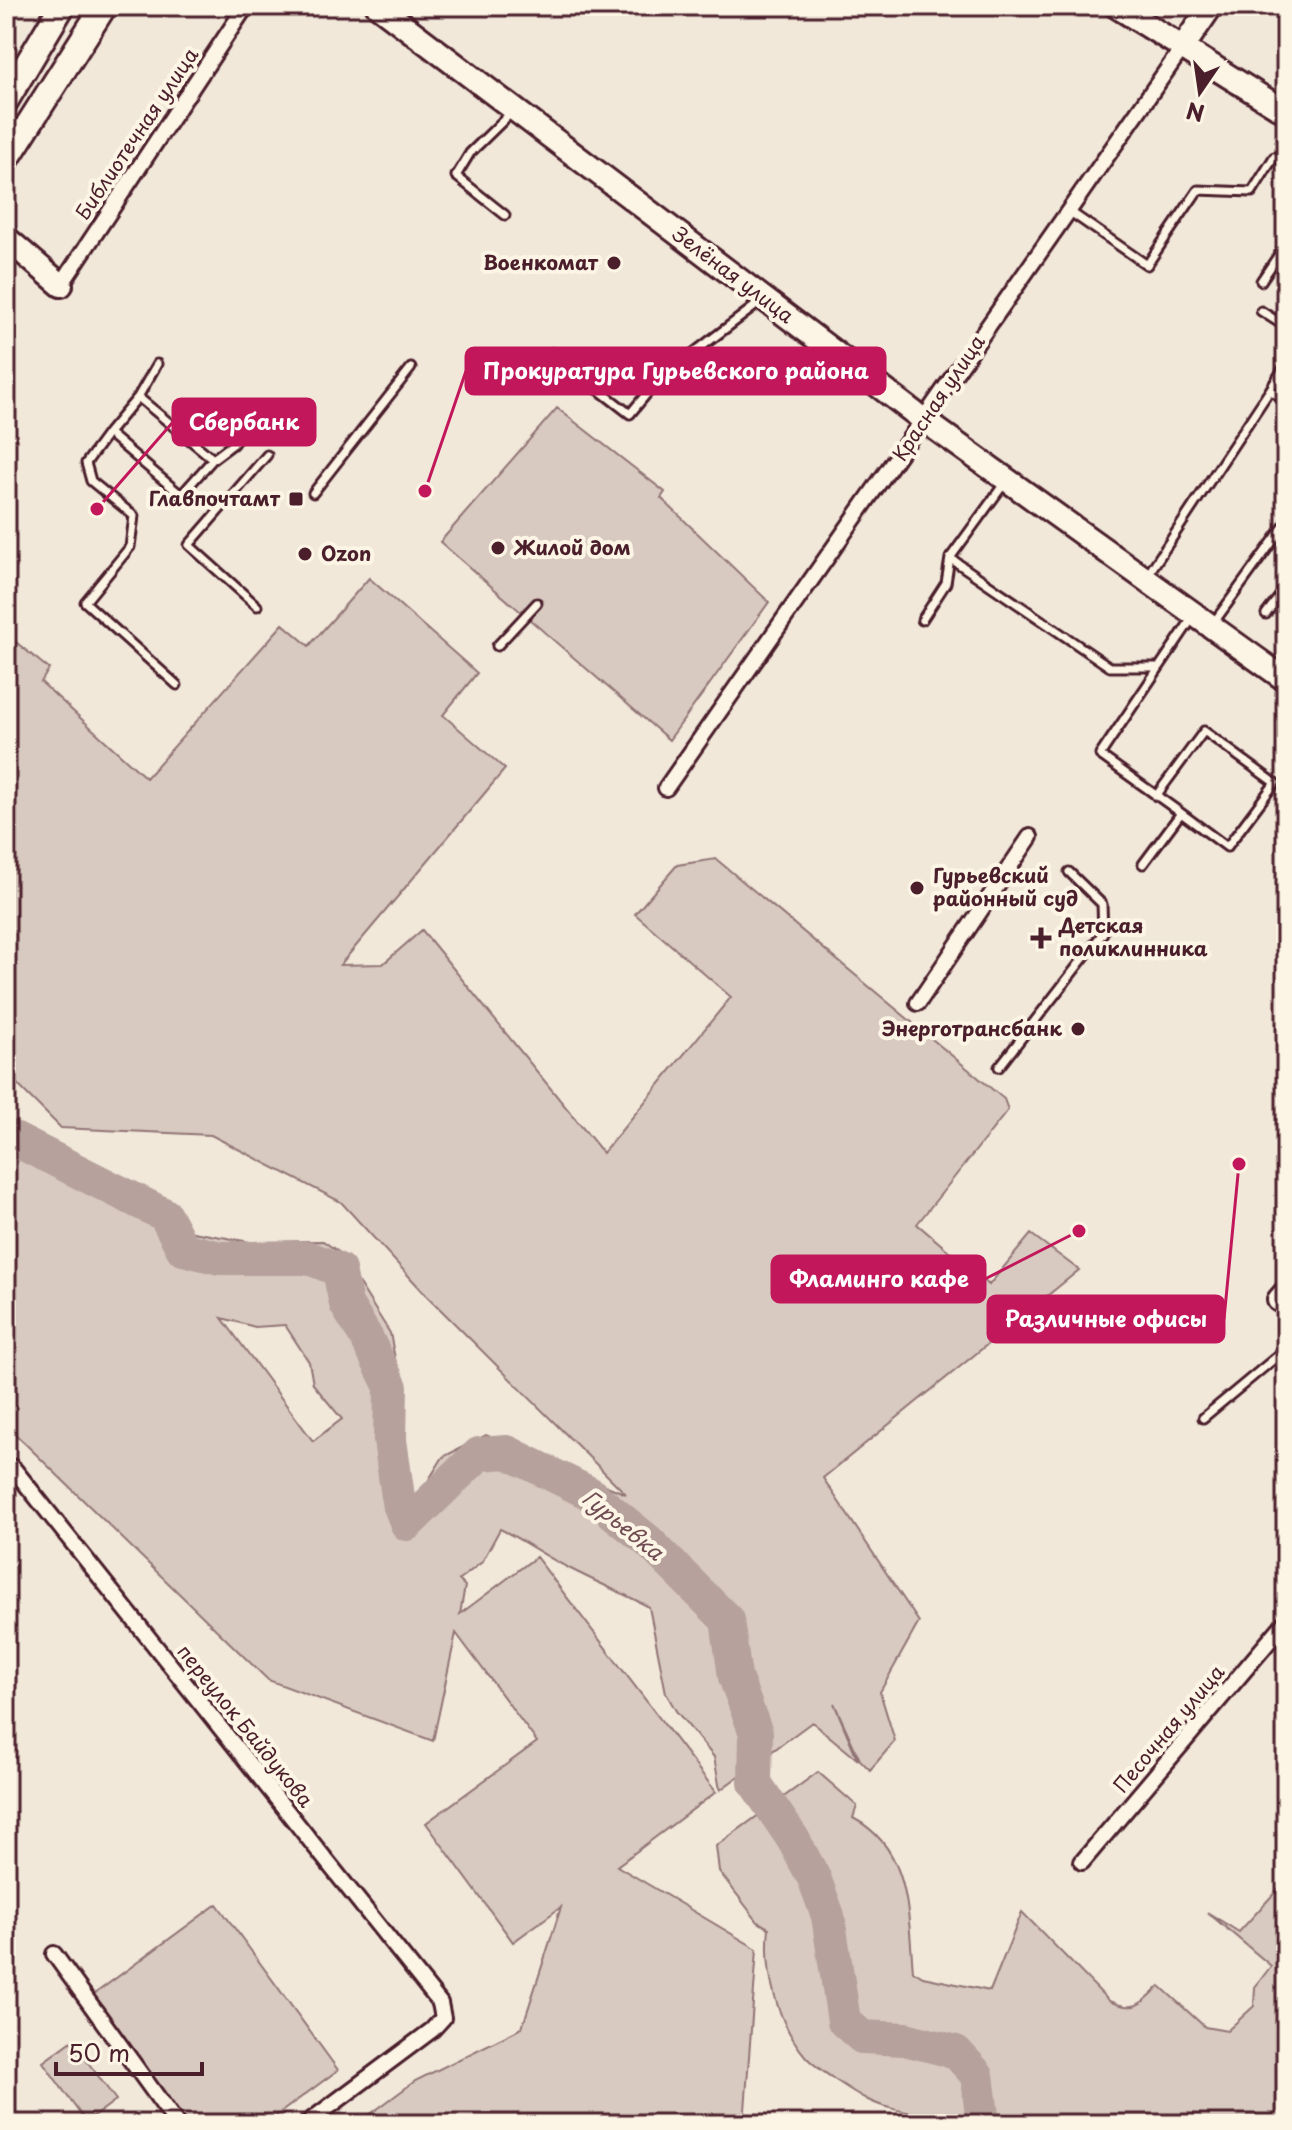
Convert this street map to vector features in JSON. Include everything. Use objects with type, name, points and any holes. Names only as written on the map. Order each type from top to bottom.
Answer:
[{"type":"main road","points":[[6,100],[62,6]]},
{"type":"main road","points":[[6,160],[104,6]]},
{"type":"street","name":"Библиотечная улица","points":[[61,285],[246,6]]},
{"type":"street","name":"Зелёная улица","points":[[378,6],[925,421],[1286,680]]},
{"type":"street","points":[[1116,6],[1286,112]]},
{"type":"street","name":"Красная улица","points":[[666,788],[925,421],[1067,210],[1211,6]]},
{"type":"street","points":[[6,238],[61,285]]},
{"type":"street","points":[[918,1003],[1030,837]]},
{"type":"street","name":"переулок Байдукова","points":[[6,1465],[13,1468],[440,2003],[443,2018],[432,2030],[306,2124]]},
{"type":"street","name":"Песочная улица","points":[[1082,1862],[1286,1621]]},
{"type":"street","points":[[54,1954],[177,2124]]},
{"type":"lane","points":[[505,215],[456,176],[470,153],[515,109]]},
{"type":"lane","points":[[1067,210],[1147,265],[1198,190],[1252,192],[1274,157]]},
{"type":"lane","points":[[1261,281],[1286,244]]},
{"type":"lane","points":[[551,353],[630,414],[658,380],[765,299]]},
{"type":"lane","points":[[1261,311],[1286,327]]},
{"type":"lane","points":[[157,364],[138,397],[86,463],[91,481],[134,516],[130,547],[85,602],[177,685]]},
{"type":"lane","points":[[1145,578],[1286,364]]},
{"type":"lane","points":[[313,493],[411,368]]},
{"type":"lane","points":[[1270,390],[1286,401]]},
{"type":"lane","points":[[138,397],[213,459]]},
{"type":"lane","points":[[108,433],[181,495],[241,433]]},
{"type":"lane","points":[[257,606],[189,545],[267,455]]},
{"type":"lane","points":[[922,620],[946,583],[950,558],[1006,481]]},
{"type":"lane","points":[[1156,796],[1204,731],[1275,783],[1227,847],[1181,813],[1156,796],[1100,755],[1159,667],[1203,621],[1286,523]]},
{"type":"lane","points":[[950,558],[1110,667],[1159,667]]},
{"type":"lane","points":[[1266,614],[1286,588]]},
{"type":"lane","points":[[497,646],[537,603]]},
{"type":"lane","points":[[1143,864],[1181,813]]},
{"type":"lane","points":[[999,1067],[1103,933],[1102,904],[1069,872]]},
{"type":"lane","points":[[1203,1418],[1286,1349]]},
{"type":"shaded area","points":[[557,408],[665,492],[661,498],[769,602],[669,740],[440,542]]},
{"type":"shaded area","points":[[369,578],[477,673],[443,715],[505,769],[340,965],[383,964],[422,930],[603,1153],[731,997],[635,914],[677,865],[716,859],[1004,1099],[1008,1110],[917,1224],[989,1285],[1031,1234],[1079,1270],[823,1478],[919,1622],[880,1692],[895,1741],[870,1770],[860,1760],[834,1703],[858,1760],[812,1722],[720,1790],[714,1757],[676,1711],[666,1693],[649,1607],[565,1566],[500,1529],[482,1562],[459,1580],[465,1586],[460,1614],[536,1557],[716,1792],[617,1866],[757,1949],[744,2124],[357,2124],[415,2081],[522,2028],[561,1907],[513,1942],[426,1823],[537,1742],[456,1633],[433,1741],[268,1680],[6,1425],[6,1128],[37,1136],[99,1165],[166,1209],[176,1229],[250,1242],[323,1241],[340,1253],[390,1333],[398,1374],[395,1491],[410,1510],[443,1457],[486,1435],[626,1494],[427,1296],[341,1202],[211,1135],[61,1128],[6,1073],[6,634],[49,669],[41,682],[146,778],[283,624],[309,646]],"holes":[[[222,1318],[255,1327],[285,1325],[309,1362],[313,1384],[342,1419],[313,1441]]]},
{"type":"shaded area","points":[[818,1772],[857,1806],[853,1818],[872,1831],[896,1865],[907,1906],[913,1971],[923,1977],[990,1991],[1022,1912],[1109,2001],[1118,2005],[1138,2005],[1160,1986],[1205,2027],[1227,2031],[1254,2006],[1255,1987],[1271,1966],[1207,1912],[1239,1932],[1279,1888],[1286,1895],[1286,2124],[934,2124],[928,2116],[868,2100],[818,2068],[796,2044],[780,2013],[771,1979],[769,1928],[758,1922],[719,1871],[716,1846]]},
{"type":"shaded area","points":[[217,1904],[338,2070],[265,2124],[185,2124],[93,1995]]},
{"type":"shaded area","points":[[72,2041],[116,2100],[86,2122],[43,2062]]},
{"type":"waterway","name":"Гурьевка","points":[[6,1135],[165,1215],[183,1249],[220,1258],[309,1258],[339,1270],[346,1304],[391,1387],[390,1440],[399,1504],[407,1524],[479,1454],[507,1452],[589,1493],[648,1541],[727,1620],[735,1677],[756,1733],[755,1783],[793,1839],[814,1878],[828,1916],[844,2021],[862,2037],[905,2039],[956,2052],[977,2075],[983,2124]]},
{"type":"place","name":"Военкомат","points":[[614,263]]},
{"type":"place","name":"Прокуратура Гурьевского района","points":[[425,491]]},
{"type":"place","name":"Главпочтамт","points":[[296,499]]},
{"type":"place","name":"Сбербанк","points":[[97,509]]},
{"type":"place","name":"Жилой дом","points":[[498,548]]},
{"type":"place","name":"Ozon","points":[[305,554]]},
{"type":"place","name":"Гурьевский районный суд","points":[[917,888]]},
{"type":"place","name":"Детская поликлинника","points":[[1041,938]]},
{"type":"place","name":"Энерготрансбанк","points":[[1078,1029]]},
{"type":"place","name":"Различные офисы","points":[[1239,1164]]},
{"type":"place","name":"Фламинго кафе","points":[[1079,1231]]}]
